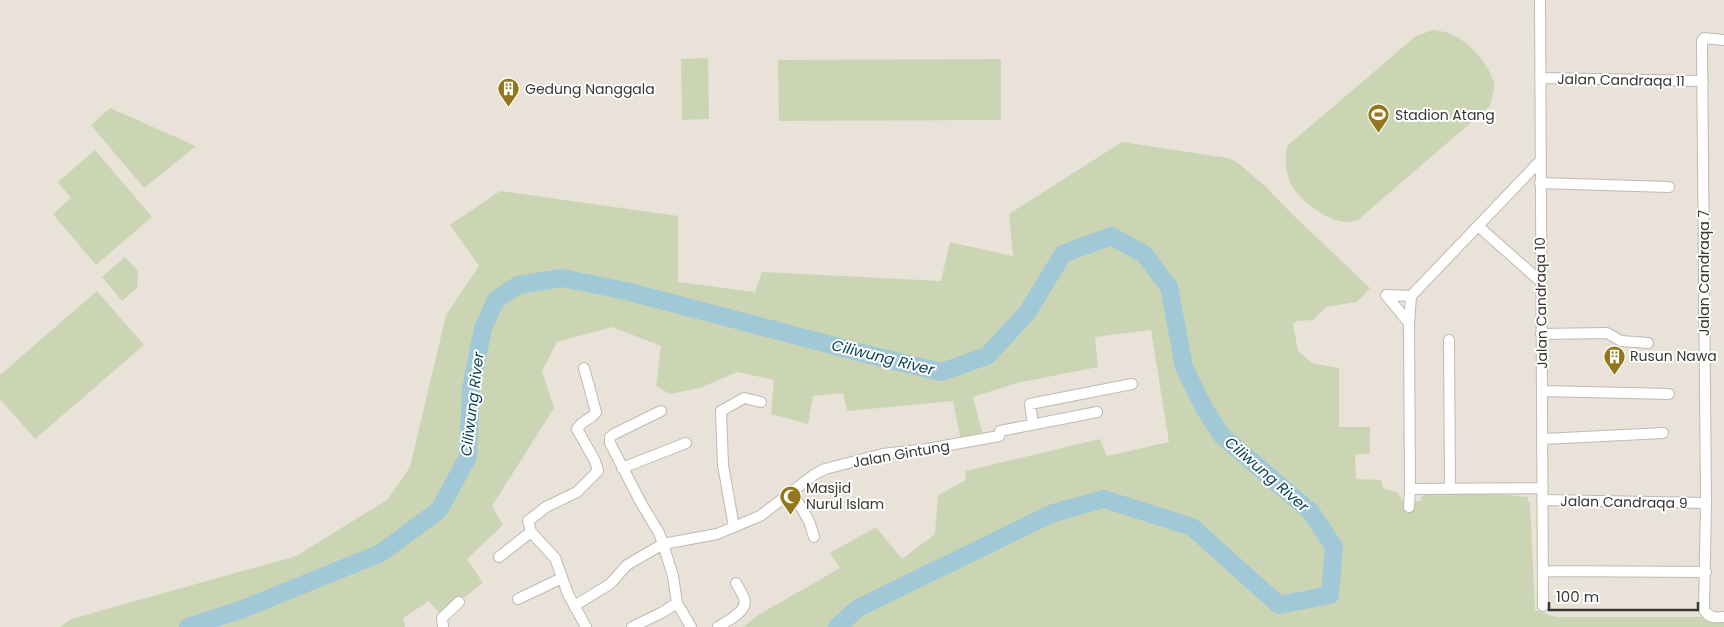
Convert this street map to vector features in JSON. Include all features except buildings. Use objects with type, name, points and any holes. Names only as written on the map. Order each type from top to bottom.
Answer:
[{"type":"street","name":"Jalan Candraqa 10","points":[[1540,0],[1543,606]]},
{"type":"street","name":"Jalan Candraqa 7","points":[[1724,40],[1706,38],[1702,40],[1706,503],[1704,610],[1708,616],[1715,618],[1724,617]]},
{"type":"street","name":"Jalan Candraqa 11","points":[[1540,78],[1703,81]]},
{"type":"street","points":[[1408,507],[1410,489],[1409,323],[1411,296],[1540,161]]},
{"type":"street","points":[[1540,182],[1669,187]]},
{"type":"street","points":[[1478,226],[1540,281]]},
{"type":"street","points":[[1409,323],[1386,295],[1411,296]]},
{"type":"street","points":[[1541,334],[1607,334],[1621,341],[1648,343]]},
{"type":"street","points":[[1449,340],[1450,489]]},
{"type":"street","points":[[584,368],[596,412],[594,416],[577,428],[595,461],[598,471],[577,492],[546,507],[529,519],[528,526],[555,558],[568,594],[586,627]]},
{"type":"street","points":[[1033,424],[1030,404],[1132,384]]},
{"type":"street","points":[[1543,391],[1670,394]]},
{"type":"street","points":[[734,527],[723,465],[721,411],[744,398],[761,402]]},
{"type":"street","points":[[661,411],[614,434],[610,437],[610,443],[640,502],[659,533],[674,576],[677,603],[691,627]]},
{"type":"street","name":"Jalan Gintung","points":[[574,606],[610,584],[627,565],[663,544],[717,534],[760,516],[814,474],[833,466],[883,454],[927,449],[999,436],[1000,431],[1097,412]]},
{"type":"street","points":[[1543,439],[1663,434]]},
{"type":"street","points":[[622,468],[686,443]]},
{"type":"street","points":[[1410,489],[1543,488]]},
{"type":"street","points":[[792,492],[809,521],[814,537]]},
{"type":"street","name":"Jalan Candraqa 9","points":[[1543,500],[1706,503]]},
{"type":"street","points":[[499,557],[532,532]]},
{"type":"street","points":[[1543,571],[1706,572]]},
{"type":"street","points":[[518,599],[562,578]]},
{"type":"street","points":[[718,627],[740,612],[745,606],[745,600],[736,583]]},
{"type":"street","points":[[443,622],[459,602]]},
{"type":"street","points":[[632,627],[677,603]]},
{"type":"green space","name":"Stadion Atang","points":[[1433,30],[1455,36],[1470,46],[1482,60],[1494,83],[1490,106],[1358,220],[1348,222],[1330,218],[1306,202],[1294,189],[1287,173],[1287,146],[1416,36]]},
{"type":"green space","points":[[708,58],[709,119],[682,120],[681,59]]},
{"type":"green space","points":[[1001,59],[1001,120],[779,121],[778,60]]},
{"type":"green space","points":[[110,108],[196,146],[144,188],[91,125]]},
{"type":"green space","points":[[1122,142],[1227,158],[1237,162],[1266,187],[1370,288],[1357,302],[1326,307],[1313,320],[1297,321],[1293,324],[1298,351],[1312,363],[1339,368],[1339,427],[1370,427],[1370,453],[1355,455],[1356,479],[1381,480],[1383,488],[1398,493],[1403,501],[1420,501],[1423,495],[1476,492],[1528,497],[1528,502],[1530,502],[1535,610],[1556,617],[1724,617],[1724,627],[743,627],[758,615],[840,568],[830,553],[876,527],[902,559],[935,534],[938,495],[966,480],[965,471],[1100,439],[1107,456],[1169,442],[1151,330],[1095,337],[1098,367],[1017,383],[973,397],[983,436],[961,441],[953,401],[847,411],[843,393],[813,396],[808,424],[771,414],[774,380],[737,372],[700,388],[670,394],[656,386],[661,346],[612,327],[557,342],[542,371],[554,408],[492,506],[503,525],[467,559],[483,583],[441,615],[429,601],[403,618],[405,627],[60,627],[71,619],[296,556],[387,500],[410,467],[446,315],[479,266],[450,225],[500,191],[678,216],[678,282],[755,292],[762,272],[941,281],[950,242],[1013,256],[1009,214]]},
{"type":"green space","points":[[95,150],[152,217],[96,265],[53,214],[71,198],[58,182]]},
{"type":"green space","points":[[125,257],[138,271],[137,288],[122,301],[102,277]]},
{"type":"green space","points":[[97,291],[144,345],[35,439],[0,399],[0,375]]},
{"type":"waterway","name":"Ciliwung River","points":[[188,627],[240,610],[381,553],[439,510],[468,457],[471,389],[483,328],[496,300],[518,285],[562,278],[626,291],[941,372],[987,356],[1027,313],[1063,254],[1111,236],[1144,254],[1169,287],[1184,367],[1204,408],[1222,436],[1311,512],[1334,547],[1330,595],[1279,605],[1192,527],[1104,499],[1053,513],[858,608],[837,627]]},
{"type":"place","name":"Gedung Nanggala","points":[[509,108]]},
{"type":"place","name":"Stadion Atang","points":[[1379,134]]},
{"type":"place","name":"Rusun Nawa","points":[[1614,375]]},
{"type":"place","name":"Masjid Nurul Islam","points":[[790,515]]}]
